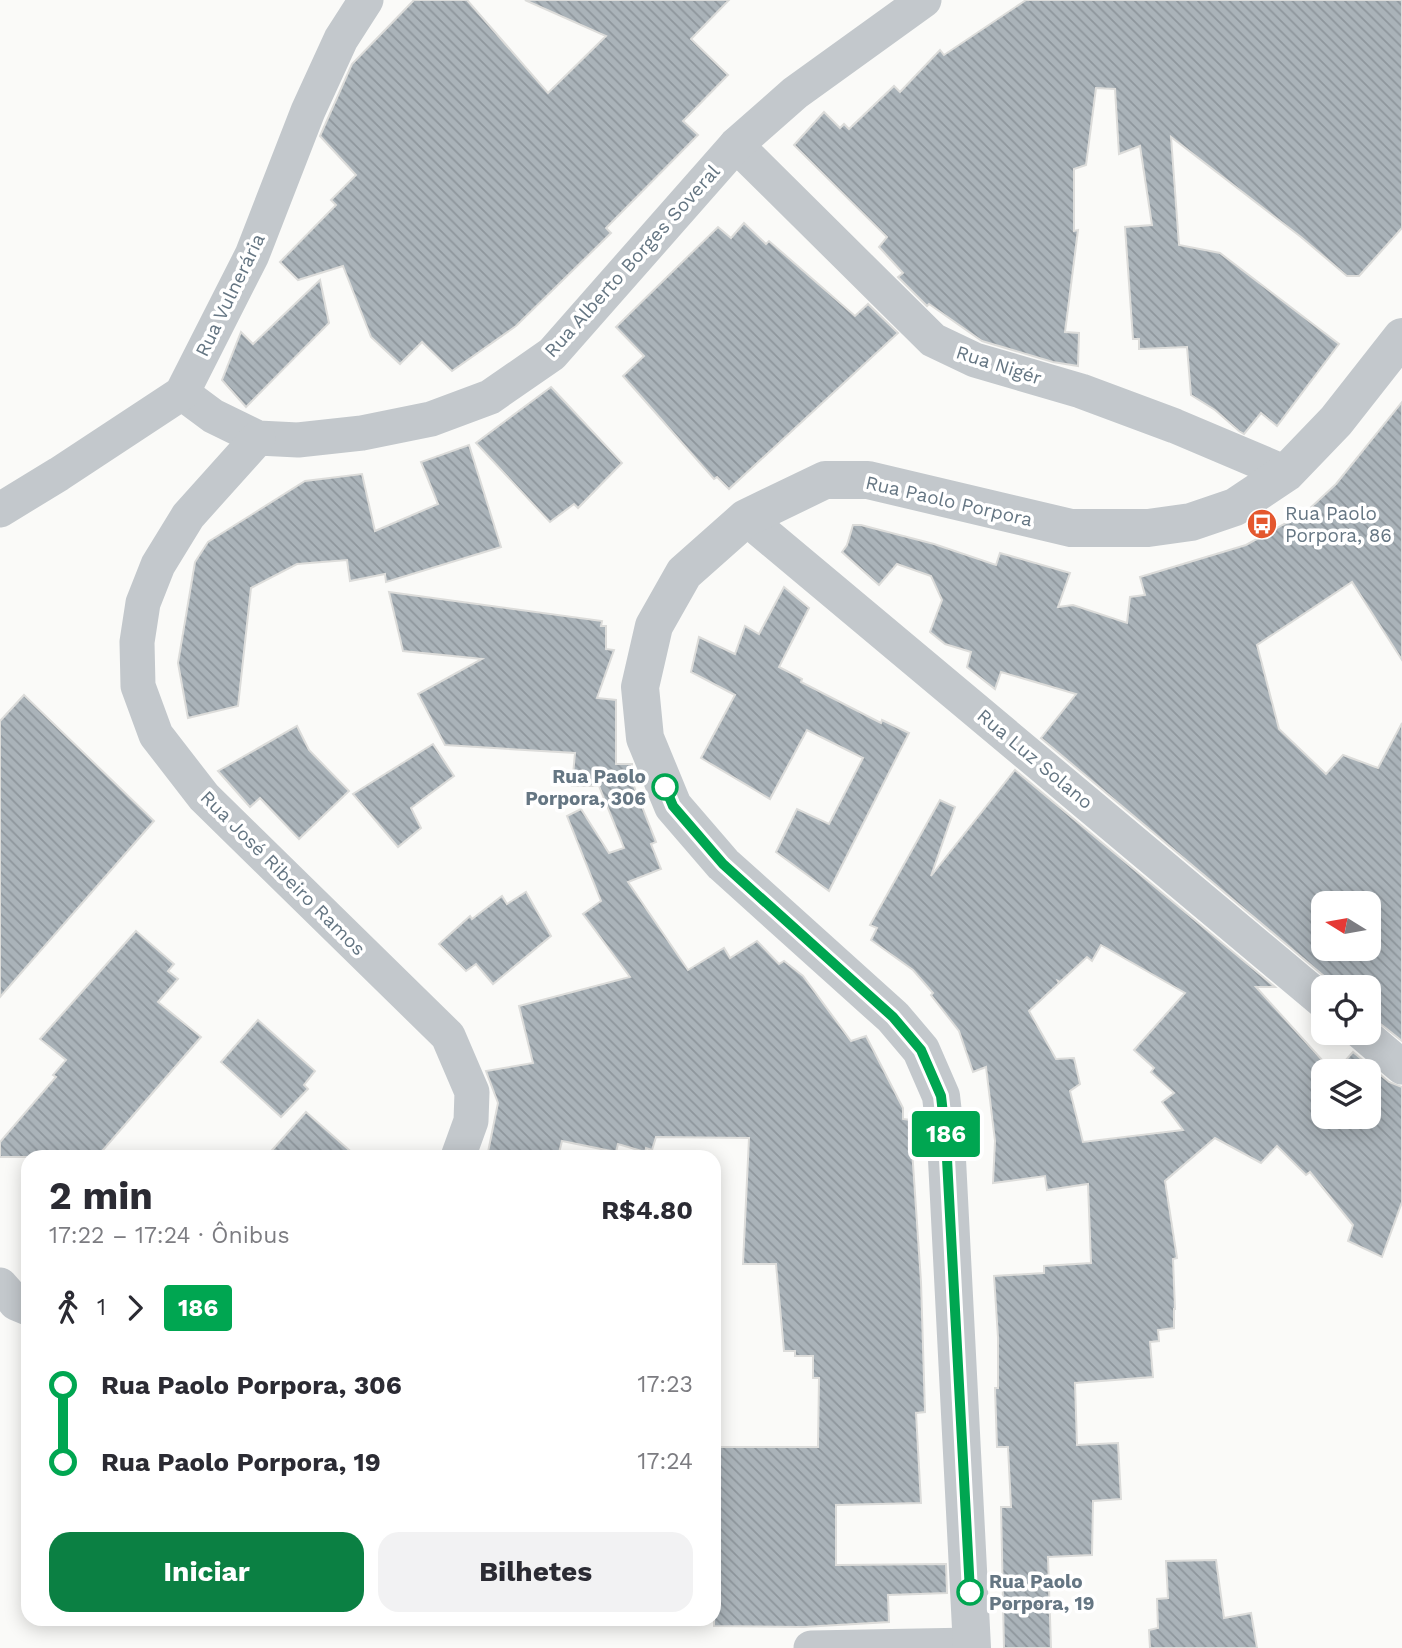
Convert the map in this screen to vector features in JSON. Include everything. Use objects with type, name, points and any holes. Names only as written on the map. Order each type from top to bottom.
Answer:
[{"type":"street","name":"Rua Vulnerária","points":[[183,393],[252,255],[308,111],[341,39],[366,0]]},
{"type":"street","name":"Rua Alberto Borges Soveral","points":[[258,438],[298,440],[362,433],[431,418],[490,397],[552,354],[736,145],[795,93],[924,0]]},
{"type":"street","name":"Rua Nigér","points":[[736,145],[933,340],[975,360],[1081,390],[1286,473]]},
{"type":"street","name":"Rua Paolo Porpora","points":[[972,1647],[946,1140],[941,1096],[921,1050],[893,1017],[723,864],[673,806],[645,738],[640,688],[654,626],[684,573],[746,518],[825,480],[868,480],[1071,528],[1148,528],[1191,522],[1235,507],[1286,473],[1336,421],[1402,337]]},
{"type":"street","points":[[0,510],[183,393],[213,416],[258,438]]},
{"type":"street","name":"Rua José Ribeiro Ramos","points":[[258,438],[188,516],[158,565],[143,603],[137,642],[138,686],[156,735],[204,797],[448,1036],[472,1092],[471,1121],[461,1150]]},
{"type":"street","name":"Rua Luz Solano","points":[[746,518],[1311,991]]},
{"type":"street","points":[[1376,1045],[1402,1067]]},
{"type":"street","points":[[811,1648],[972,1647]]},
{"type":"building","points":[[414,0],[467,0],[548,93],[606,36],[525,0],[729,0],[691,39],[728,75],[683,121],[698,135],[606,228],[611,233],[516,326],[452,371],[422,342],[400,364],[371,337],[343,266],[298,280],[280,262],[336,205],[331,200],[356,175],[320,136],[352,64]]},
{"type":"building","points":[[1026,0],[1402,0],[1402,228],[1359,276],[1347,276],[1171,137],[1179,245],[1220,253],[1339,344],[1277,426],[1261,413],[1244,434],[1239,431],[1215,410],[1191,395],[1187,347],[1139,349],[1139,339],[1133,339],[1125,227],[1152,225],[1140,146],[1119,154],[1115,89],[1096,88],[1086,165],[1074,169],[1074,231],[1078,230],[1065,332],[1079,333],[1078,366],[1053,362],[982,341],[929,304],[927,306],[898,277],[903,273],[879,247],[887,237],[794,145],[824,112],[840,128],[844,124],[849,129],[894,86],[900,92],[940,50],[944,55]]},
{"type":"building","points":[[744,223],[766,244],[769,241],[855,316],[868,304],[898,333],[729,489],[717,477],[714,479],[623,376],[644,356],[616,327],[718,227],[731,238]]},
{"type":"building","points":[[320,280],[329,323],[246,407],[222,380],[241,332],[253,344]]},
{"type":"building","points":[[551,387],[622,463],[578,508],[574,504],[550,522],[476,443]]},
{"type":"building","points":[[1402,402],[1402,660],[1352,582],[1257,645],[1279,729],[1326,774],[1343,755],[1378,768],[1402,723],[1402,1041],[1381,1024],[1381,975],[1323,975],[1041,738],[1076,694],[1001,672],[995,689],[967,667],[971,652],[945,644],[930,632],[942,600],[931,576],[897,564],[879,585],[842,552],[853,525],[861,525],[934,544],[996,565],[1000,553],[1070,573],[1058,607],[1073,605],[1127,623],[1130,597],[1145,595],[1140,577],[1246,545],[1306,512],[1336,484]]},
{"type":"building","points":[[469,445],[501,547],[386,582],[385,574],[350,581],[347,560],[297,564],[251,588],[238,706],[188,718],[178,663],[195,562],[208,542],[305,481],[362,474],[375,531],[438,504],[421,462]]},
{"type":"building","points":[[784,587],[809,608],[779,667],[802,679],[801,682],[881,723],[882,720],[909,733],[829,891],[776,852],[797,809],[829,824],[863,758],[807,730],[770,799],[701,758],[735,695],[691,672],[699,637],[735,654],[745,626],[759,634]]},
{"type":"building","points":[[389,592],[602,621],[601,626],[606,626],[606,649],[614,650],[597,698],[616,700],[616,764],[632,764],[632,781],[656,842],[651,844],[661,869],[628,882],[688,970],[724,948],[730,958],[757,941],[779,964],[784,961],[803,976],[851,1041],[866,1036],[903,1108],[903,1119],[910,1120],[921,1282],[925,1412],[916,1413],[921,1503],[836,1505],[836,1565],[946,1564],[947,1593],[888,1595],[889,1622],[803,1627],[714,1626],[721,1626],[721,1447],[818,1447],[819,1378],[813,1378],[813,1356],[795,1356],[795,1351],[784,1351],[776,1264],[743,1264],[749,1138],[656,1137],[652,1150],[638,1150],[618,1144],[616,1150],[606,1150],[562,1141],[560,1150],[488,1150],[498,1103],[486,1071],[533,1063],[519,1006],[630,977],[583,914],[601,901],[567,816],[581,809],[609,853],[624,848],[599,786],[572,786],[575,753],[445,745],[418,694],[482,659],[403,651]]},
{"type":"building","points":[[24,695],[154,821],[0,997],[0,721]]},
{"type":"building","points":[[297,726],[309,750],[349,791],[299,839],[260,798],[250,807],[218,771]]},
{"type":"building","points":[[433,744],[454,776],[411,808],[421,828],[398,847],[353,794]]},
{"type":"building","points":[[1015,770],[1275,987],[1256,987],[1321,1059],[1311,1059],[1311,1129],[1381,1129],[1381,1075],[1402,1087],[1402,1202],[1382,1257],[1348,1241],[1353,1225],[1310,1172],[1306,1175],[1277,1146],[1261,1163],[1215,1138],[1165,1181],[1177,1258],[1173,1259],[1174,1328],[1158,1330],[1159,1341],[1150,1342],[1153,1377],[1075,1383],[1077,1445],[1118,1443],[1121,1499],[1093,1501],[1092,1555],[1048,1557],[1051,1648],[1004,1648],[1001,1507],[1011,1507],[1008,1447],[997,1447],[995,1388],[998,1388],[998,1337],[994,1276],[1044,1273],[1044,1266],[1091,1263],[1088,1184],[1047,1190],[1045,1176],[993,1183],[995,1141],[986,1067],[973,1072],[959,1031],[931,995],[933,993],[913,970],[871,940],[877,928],[870,925],[940,800],[955,807],[931,876]],"holes":[[[1101,945],[1185,993],[1134,1050],[1154,1068],[1151,1072],[1174,1093],[1162,1102],[1183,1130],[1083,1142],[1070,1091],[1080,1084],[1074,1058],[1056,1059],[1029,1011],[1059,983],[1058,981],[1087,957],[1092,961]]]},
{"type":"building","points":[[526,892],[551,936],[493,984],[476,964],[466,971],[439,944],[470,916],[472,919],[502,896],[507,904]]},
{"type":"building","points":[[136,931],[174,964],[168,971],[178,979],[158,1002],[201,1037],[103,1150],[21,1150],[21,1157],[0,1157],[0,1142],[56,1077],[53,1075],[66,1060],[40,1039]]},
{"type":"building","points":[[258,1020],[315,1071],[304,1085],[308,1089],[281,1117],[221,1062]]},
{"type":"building","points":[[1353,1052],[1361,1059],[1347,1059]]},
{"type":"building","points":[[306,1112],[349,1150],[272,1150]]},
{"type":"building","points":[[1216,1560],[1224,1618],[1251,1613],[1257,1648],[1150,1648],[1149,1630],[1158,1628],[1157,1599],[1168,1598],[1166,1561]]},
{"type":"bus line","name":"186","points":[[665,787],[673,806],[723,864],[893,1017],[921,1050],[941,1096],[946,1140],[970,1592]]},
{"type":"place","name":"Rua Paolo Porpora, 86","points":[[1262,524]]},
{"type":"place","name":"Rua Paolo Porpora, 306","points":[[665,787]]},
{"type":"place","name":"Rua Paolo Porpora, 19","points":[[970,1592]]}]
